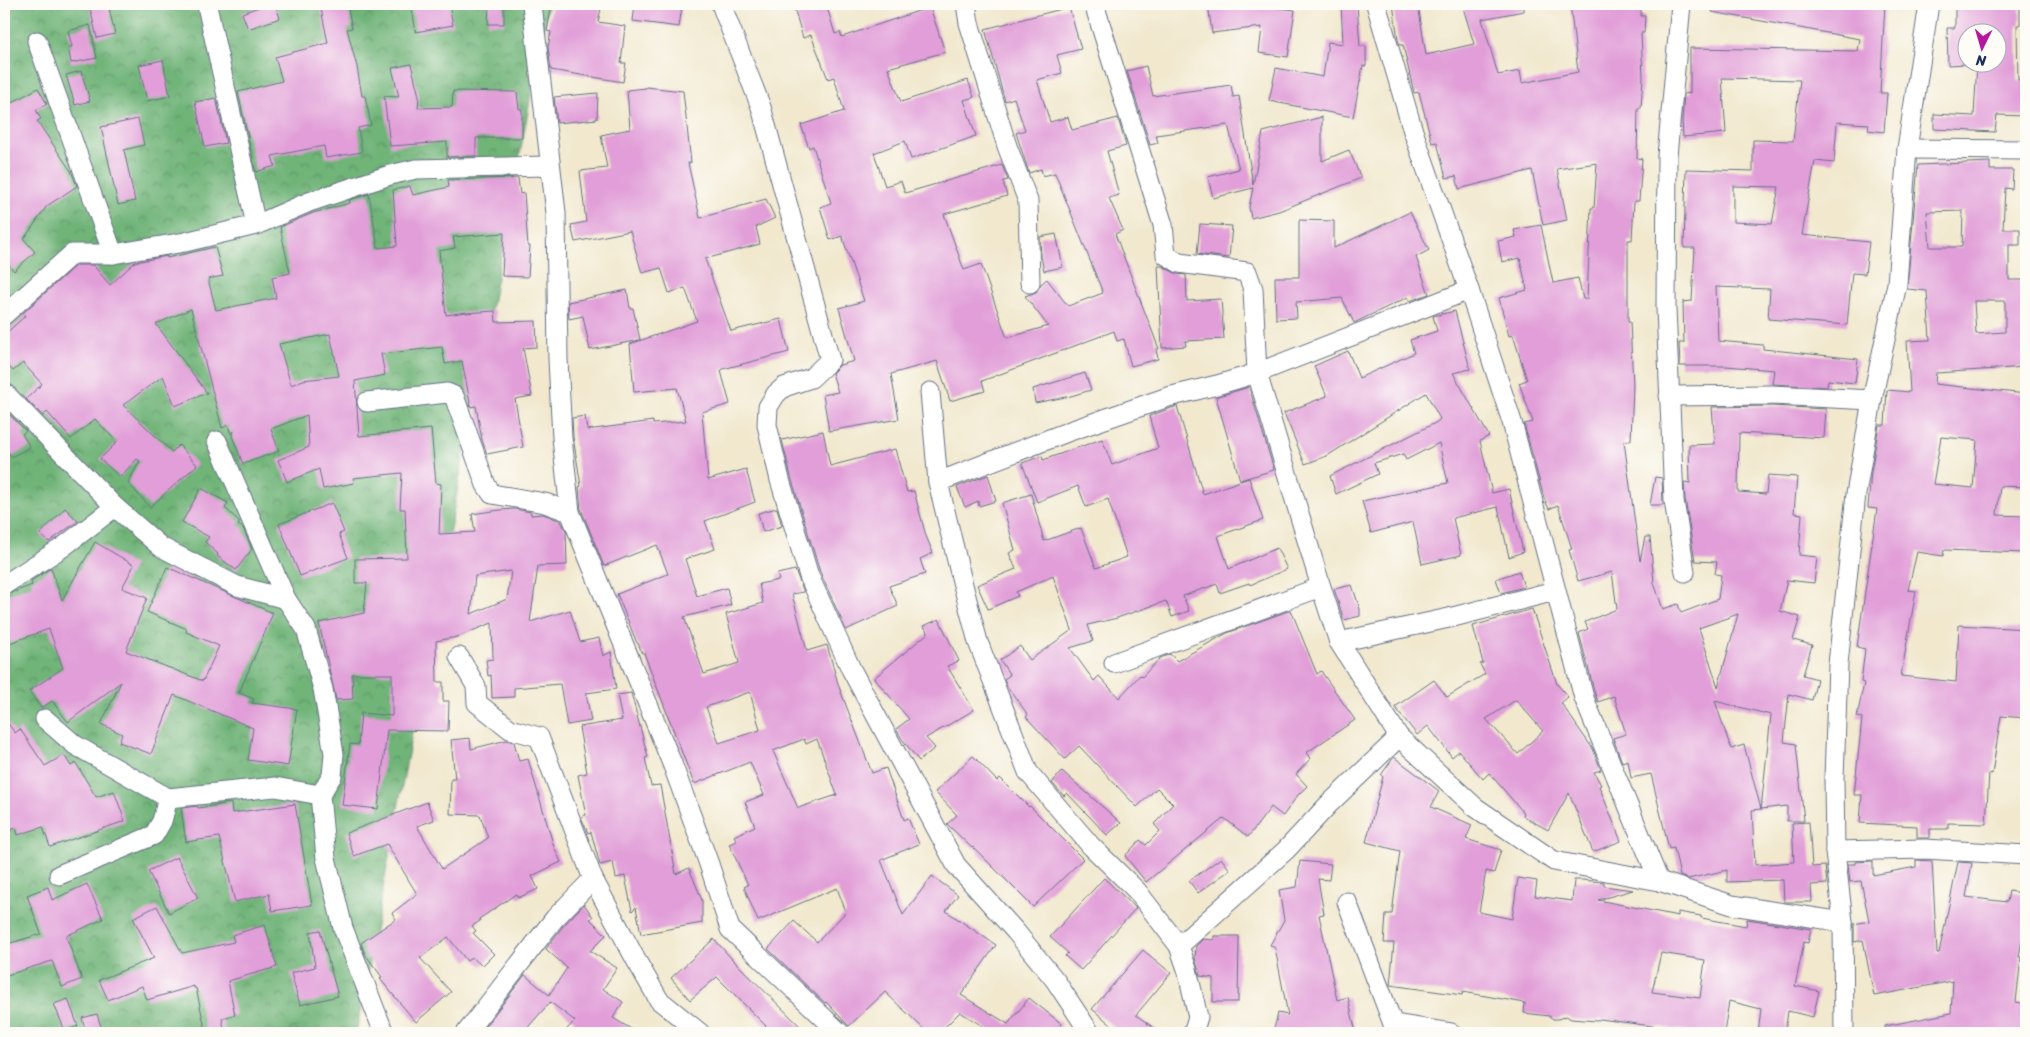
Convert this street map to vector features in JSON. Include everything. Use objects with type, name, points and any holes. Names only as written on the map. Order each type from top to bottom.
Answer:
[{"type":"street","points":[[532,4],[549,166],[556,213],[558,359],[562,438],[570,512],[673,766],[709,864],[730,929],[840,1033]]},
{"type":"street","points":[[721,4],[761,107],[830,360],[811,378],[784,387],[776,394],[768,407],[767,425],[780,480],[809,576],[850,669],[956,865],[1016,932],[1055,980],[1090,1033]]},
{"type":"street","points":[[966,4],[969,23],[1004,137],[1028,201],[1030,283]]},
{"type":"street","points":[[1094,4],[1163,225],[1166,255],[1179,263],[1247,272],[1253,290],[1257,373],[1320,587],[1339,642],[1399,736],[1475,807],[1554,861],[1660,882],[1732,904],[1843,922]]},
{"type":"street","points":[[1376,4],[1413,131],[1469,290],[1512,422],[1584,698],[1660,882]]},
{"type":"street","points":[[1681,4],[1668,156],[1666,308],[1674,500],[1685,572]]},
{"type":"street","points":[[1844,1033],[1843,922],[1834,851],[1834,779],[1838,664],[1856,494],[1872,400],[1897,284],[1906,149],[1929,4]]},
{"type":"street","points":[[207,6],[256,225]]},
{"type":"street","points":[[37,41],[113,254]]},
{"type":"street","points":[[1906,149],[2026,150]]},
{"type":"street","points":[[4,315],[72,254],[113,254],[185,242],[256,225],[309,202],[390,175],[416,169],[549,166]]},
{"type":"street","points":[[938,482],[1070,431],[1168,397],[1257,373],[1469,290]]},
{"type":"street","points":[[4,392],[115,507],[161,546],[237,586],[286,599]]},
{"type":"street","points":[[930,392],[938,482],[978,642],[1028,772],[1091,846],[1138,891],[1180,946],[1198,1017],[1193,1033]]},
{"type":"street","points":[[367,402],[446,393],[454,396],[486,486],[492,494],[545,503],[570,512]]},
{"type":"street","points":[[1669,396],[1772,395],[1872,400]]},
{"type":"street","points":[[217,441],[286,599],[306,629],[323,689],[334,754],[332,776],[320,795],[326,858],[343,928],[378,1032]]},
{"type":"street","points":[[4,585],[63,547],[115,507]]},
{"type":"street","points":[[1114,663],[1320,587]]},
{"type":"street","points":[[1339,642],[1449,618],[1555,591]]},
{"type":"street","points":[[459,657],[476,686],[477,703],[510,729],[539,737],[593,879],[659,1000],[700,1033]]},
{"type":"street","points":[[45,719],[75,745],[168,798],[275,787],[320,795]]},
{"type":"street","points":[[1180,946],[1286,850],[1328,805],[1399,736]]},
{"type":"street","points":[[60,875],[154,835],[162,821],[168,798]]},
{"type":"street","points":[[1834,851],[1925,849],[2026,855]]},
{"type":"street","points":[[466,1033],[555,918],[593,879]]},
{"type":"street","points":[[1347,902],[1394,1029],[1452,1033]]},
{"type":"green space","points":[[4,4],[548,4],[356,1033],[4,1033]]},
{"type":"building","points":[[108,4],[115,34],[97,38],[90,8]]},
{"type":"building","points":[[267,4],[275,4],[280,18],[248,29],[242,13]]},
{"type":"building","points":[[347,4],[352,28],[347,29],[362,96],[365,96],[371,125],[358,128],[362,152],[326,158],[324,146],[272,156],[275,166],[256,172],[238,92],[282,81],[275,57],[328,43],[321,9]]},
{"type":"building","points":[[411,4],[449,4],[453,25],[416,32]]},
{"type":"building","points":[[489,4],[504,4],[504,24],[488,24]]},
{"type":"building","points":[[552,4],[602,4],[598,22],[625,26],[621,63],[626,63],[623,82],[551,70],[548,47],[551,32],[547,31]]},
{"type":"building","points":[[635,4],[682,6],[679,27],[633,21]]},
{"type":"building","points":[[793,4],[826,4],[835,34],[840,32],[842,37],[930,7],[945,52],[888,68],[901,102],[968,80],[974,97],[964,100],[976,136],[911,159],[905,141],[874,153],[885,186],[901,181],[905,193],[1002,165],[1008,180],[1003,181],[1007,196],[944,214],[964,270],[981,264],[1007,338],[1048,326],[1025,296],[1036,292],[1047,279],[1068,306],[1103,293],[1055,173],[1043,176],[1041,169],[1029,173],[1016,133],[1025,130],[1014,98],[1005,101],[985,29],[1069,7],[1081,49],[1057,55],[1062,73],[1037,80],[1050,122],[1068,117],[1072,130],[1118,118],[1126,146],[1107,151],[1119,195],[1109,198],[1123,230],[1115,234],[1159,349],[1156,349],[1158,359],[1131,366],[1124,339],[1117,341],[1114,331],[982,381],[985,391],[950,401],[937,361],[891,374],[899,419],[829,431],[823,395],[838,392],[832,373],[840,365],[854,361],[839,308],[864,301],[842,236],[830,240],[820,207],[831,203],[813,146],[809,148],[801,125],[844,111],[834,77],[828,79],[811,35],[803,38]]},
{"type":"building","points":[[1208,4],[1278,4],[1277,8],[1295,10],[1288,57],[1259,53],[1262,27],[1212,33]]},
{"type":"building","points":[[1341,4],[1357,4],[1360,46],[1366,46],[1366,66],[1363,66],[1353,117],[1269,101],[1276,68],[1323,77],[1328,42],[1343,44]]},
{"type":"building","points":[[1393,4],[1418,4],[1426,55],[1474,44],[1462,4],[1524,4],[1524,11],[1482,19],[1498,75],[1520,71],[1522,83],[1578,72],[1570,4],[1641,4],[1641,16],[1645,16],[1644,33],[1641,33],[1643,77],[1641,108],[1638,108],[1637,158],[1642,159],[1639,201],[1634,201],[1632,240],[1628,240],[1628,322],[1630,322],[1633,385],[1631,440],[1624,441],[1640,561],[1645,537],[1650,537],[1654,583],[1663,609],[1678,604],[1681,613],[1718,599],[1721,575],[1715,574],[1717,562],[1695,561],[1684,482],[1690,483],[1689,445],[1715,444],[1712,407],[1772,406],[1826,409],[1824,438],[1739,433],[1738,492],[1766,494],[1768,475],[1797,477],[1794,513],[1802,514],[1799,555],[1817,557],[1814,583],[1787,580],[1780,611],[1800,617],[1793,640],[1812,645],[1803,675],[1817,679],[1812,700],[1789,694],[1784,742],[1796,744],[1804,821],[1787,821],[1787,806],[1761,809],[1752,810],[1755,865],[1794,862],[1792,823],[1809,822],[1812,867],[1825,866],[1827,884],[1811,885],[1812,902],[1784,902],[1783,880],[1727,882],[1727,870],[1688,879],[1680,876],[1674,848],[1669,849],[1651,774],[1631,778],[1628,760],[1622,762],[1613,738],[1626,734],[1614,696],[1598,702],[1595,694],[1579,633],[1588,629],[1585,622],[1617,609],[1612,572],[1578,581],[1569,550],[1572,549],[1558,505],[1549,509],[1544,498],[1524,424],[1533,422],[1519,383],[1527,380],[1513,335],[1509,336],[1499,298],[1527,290],[1520,258],[1502,262],[1498,241],[1516,237],[1514,230],[1541,225],[1553,283],[1578,278],[1583,299],[1587,299],[1591,208],[1594,208],[1597,163],[1557,169],[1567,220],[1543,225],[1532,170],[1459,189],[1456,176],[1446,178],[1437,142],[1432,143],[1419,92],[1414,93],[1403,45],[1400,45]],"holes":[[[1738,614],[1718,687],[1699,628]],[[1715,701],[1771,715],[1761,809],[1744,745],[1731,749]]]},
{"type":"building","points":[[1713,4],[1885,4],[1880,93],[1887,93],[1884,132],[1868,130],[1869,124],[1837,122],[1834,163],[1815,161],[1802,235],[1869,242],[1865,274],[1852,273],[1847,325],[1768,319],[1770,289],[1716,287],[1718,341],[1763,345],[1763,349],[1858,359],[1855,383],[1828,380],[1827,387],[1772,384],[1774,370],[1726,366],[1680,366],[1679,343],[1684,343],[1683,302],[1692,301],[1695,248],[1684,248],[1686,169],[1753,171],[1753,140],[1793,141],[1800,80],[1722,78],[1726,133],[1683,137],[1684,94],[1690,93],[1690,48],[1858,51],[1860,39],[1712,12]],"holes":[[[1733,186],[1779,187],[1772,224],[1733,222]]]},
{"type":"building","points":[[1955,4],[2020,4],[2020,25],[2017,25],[2018,80],[2026,80],[2026,116],[1997,115],[1995,132],[1934,129],[1934,114],[1974,116],[1976,72],[2008,72],[2008,22],[1958,22],[1958,64],[1948,65],[1947,28],[1955,28]]},
{"type":"building","points":[[90,25],[97,58],[71,63],[68,47],[72,47],[68,31]]},
{"type":"building","points":[[163,60],[170,96],[147,101],[139,65]]},
{"type":"building","points":[[411,64],[419,96],[418,108],[452,107],[453,91],[517,92],[519,109],[522,109],[522,138],[476,138],[476,156],[447,157],[447,142],[390,146],[384,96],[399,97],[392,68]]},
{"type":"building","points":[[1146,66],[1153,96],[1231,85],[1233,97],[1239,96],[1253,185],[1263,132],[1322,117],[1322,161],[1349,150],[1361,178],[1279,211],[1251,218],[1249,207],[1253,188],[1213,198],[1208,177],[1239,169],[1228,125],[1156,135],[1158,143],[1150,145],[1127,71]]},
{"type":"building","points":[[81,71],[90,101],[75,105],[66,75]]},
{"type":"building","points":[[38,88],[47,104],[36,110],[41,119],[37,121],[71,171],[77,186],[47,206],[24,239],[35,252],[14,271],[4,260],[4,107]]},
{"type":"building","points":[[646,88],[683,91],[691,163],[688,163],[700,218],[766,199],[775,218],[756,227],[760,244],[705,259],[731,331],[781,319],[789,352],[723,369],[721,371],[730,404],[702,412],[708,480],[746,469],[755,502],[705,521],[715,549],[685,559],[697,596],[727,588],[731,605],[684,617],[704,674],[739,663],[726,614],[763,603],[759,584],[779,580],[777,574],[795,570],[804,592],[792,594],[807,651],[827,645],[839,687],[872,773],[886,768],[904,820],[908,818],[919,844],[881,860],[903,915],[932,876],[958,895],[946,911],[996,945],[961,995],[1008,1024],[1029,998],[1062,1024],[1056,1033],[994,1033],[960,1012],[939,1033],[928,1033],[885,992],[849,1026],[826,1002],[768,949],[794,921],[817,942],[846,912],[837,888],[758,921],[744,887],[748,885],[729,844],[737,841],[734,836],[755,826],[745,802],[764,795],[750,762],[694,784],[644,653],[642,653],[637,643],[617,594],[668,574],[657,545],[604,566],[581,509],[579,487],[581,486],[573,437],[572,418],[585,416],[587,430],[653,421],[653,424],[686,421],[677,388],[634,392],[630,344],[697,321],[685,288],[669,293],[661,268],[642,273],[630,231],[575,242],[571,225],[586,222],[580,171],[607,168],[601,135],[630,129],[627,90]],"holes":[[[750,692],[760,730],[719,743],[706,707]],[[804,739],[806,744],[817,739],[837,795],[798,808],[773,751]]]},
{"type":"building","points":[[598,93],[597,119],[557,123],[554,97]]},
{"type":"building","points":[[216,98],[226,143],[205,147],[195,102]]},
{"type":"building","points":[[138,119],[144,145],[124,150],[135,201],[118,205],[101,127]]},
{"type":"building","points":[[1990,162],[1990,170],[2013,170],[2012,189],[2005,188],[2003,229],[2020,229],[2020,245],[2009,245],[2009,280],[2024,280],[2026,367],[1936,373],[1935,384],[2026,394],[2026,487],[2000,486],[1997,515],[2026,516],[2026,553],[1944,550],[1943,556],[1917,552],[1908,590],[1916,591],[1901,676],[1956,682],[1959,625],[2026,629],[2026,718],[2001,716],[1992,774],[1989,773],[1986,824],[1948,823],[1948,829],[1930,829],[1930,838],[1917,838],[1917,826],[1860,823],[1862,795],[1854,795],[1862,718],[1857,717],[1864,683],[1861,682],[1865,649],[1857,647],[1877,509],[1868,508],[1871,472],[1879,425],[1885,425],[1887,390],[1910,392],[1907,341],[1930,340],[1927,291],[1907,289],[1918,165]],"holes":[[[1963,211],[1962,247],[1930,247],[1927,212]],[[1974,301],[2005,301],[2005,332],[1976,334]],[[1941,437],[1977,440],[1973,488],[1933,484]]]},
{"type":"building","points":[[518,178],[520,194],[524,193],[528,246],[530,246],[528,277],[502,276],[504,233],[453,237],[455,248],[439,251],[446,315],[495,311],[496,322],[536,321],[537,347],[523,348],[532,396],[515,399],[523,447],[487,454],[482,440],[476,406],[471,407],[462,361],[445,364],[442,347],[381,354],[385,375],[355,381],[359,436],[431,429],[436,483],[441,484],[439,534],[475,532],[472,514],[500,510],[515,509],[531,512],[531,515],[543,514],[561,521],[566,531],[567,565],[538,566],[530,622],[570,610],[580,642],[599,638],[603,656],[611,652],[616,689],[586,693],[591,721],[567,725],[560,684],[514,688],[514,697],[492,698],[491,675],[488,676],[486,660],[493,659],[492,623],[457,637],[436,641],[437,682],[443,682],[443,701],[449,701],[448,731],[387,730],[378,809],[342,805],[350,744],[358,745],[361,713],[392,716],[392,674],[352,674],[353,699],[336,700],[319,623],[364,613],[367,583],[355,583],[355,559],[407,558],[405,509],[400,509],[402,473],[353,478],[354,483],[323,489],[319,469],[287,482],[278,460],[309,447],[307,415],[271,429],[279,451],[243,464],[232,436],[234,431],[231,434],[228,425],[222,428],[191,309],[156,324],[207,393],[175,406],[163,376],[123,405],[172,452],[179,445],[197,465],[150,507],[128,483],[140,461],[137,459],[120,477],[100,459],[117,442],[95,419],[71,439],[47,412],[43,416],[26,399],[42,384],[23,363],[13,371],[4,361],[4,335],[25,316],[23,313],[76,265],[93,265],[110,285],[135,262],[167,256],[167,258],[215,247],[223,276],[208,279],[216,310],[276,298],[272,277],[290,273],[280,227],[313,213],[350,203],[349,200],[369,194],[378,248],[397,246],[393,190],[410,186],[413,195],[449,187],[448,180]],"holes":[[[330,334],[339,376],[303,380],[291,385],[279,344]],[[511,571],[507,599],[471,614],[475,576]]]},
{"type":"building","points":[[1410,212],[1429,250],[1416,257],[1429,294],[1410,301],[1408,297],[1354,323],[1342,298],[1296,302],[1297,318],[1276,319],[1275,277],[1299,277],[1299,220],[1334,221],[1334,248]]},
{"type":"building","points":[[1200,224],[1232,226],[1229,258],[1197,254]]},
{"type":"building","points":[[1056,234],[1063,267],[1044,271],[1040,237]]},
{"type":"building","points":[[1158,266],[1162,266],[1177,274],[1186,275],[1187,301],[1221,299],[1224,339],[1185,341],[1186,346],[1162,348]]},
{"type":"building","points":[[627,290],[630,308],[633,308],[640,340],[590,350],[583,316],[569,319],[568,302]]},
{"type":"building","points":[[1455,311],[1470,369],[1453,373],[1489,436],[1480,441],[1492,493],[1509,489],[1523,552],[1509,557],[1498,507],[1453,518],[1461,555],[1422,564],[1413,522],[1371,533],[1362,501],[1448,483],[1439,443],[1406,460],[1403,454],[1374,463],[1378,474],[1336,494],[1330,476],[1437,422],[1440,419],[1426,393],[1327,456],[1305,464],[1284,413],[1327,396],[1314,366],[1348,351],[1359,378],[1414,353],[1410,340],[1437,331],[1433,316]]},
{"type":"building","points":[[1085,373],[1091,390],[1035,403],[1033,389]]},
{"type":"building","points":[[1249,387],[1274,470],[1240,480],[1216,397]]},
{"type":"building","points":[[1177,406],[1203,494],[1249,478],[1263,520],[1218,536],[1229,569],[1277,548],[1287,569],[1250,585],[1249,583],[1220,593],[1217,584],[1183,596],[1189,611],[1172,617],[1166,601],[1117,618],[1088,625],[1093,641],[1070,648],[1094,681],[1099,676],[1119,698],[1140,675],[1142,677],[1160,658],[1170,654],[1177,661],[1227,633],[1291,610],[1317,674],[1321,671],[1355,720],[1306,753],[1311,758],[1296,774],[1307,786],[1283,816],[1271,807],[1248,837],[1224,818],[1146,882],[1125,856],[1140,840],[1146,845],[1160,831],[1154,824],[1173,804],[1157,788],[1137,807],[1079,746],[1065,759],[1026,717],[1028,715],[1004,679],[1010,675],[1000,660],[1020,646],[1030,660],[1072,630],[1053,576],[1016,592],[1018,596],[988,609],[977,585],[1016,569],[1009,553],[1015,550],[1002,503],[1031,494],[1044,541],[1081,528],[1096,568],[1127,557],[1108,499],[1086,507],[1078,486],[1037,502],[1022,463],[1042,456],[1043,460],[1102,439],[1112,465],[1158,448],[1149,416]]},
{"type":"building","points":[[10,415],[26,431],[22,434],[30,447],[11,457],[4,444],[4,421]]},
{"type":"building","points":[[823,431],[830,466],[895,449],[907,492],[914,491],[926,536],[933,553],[920,559],[925,574],[889,586],[898,606],[846,630],[820,572],[791,477],[782,440]]},
{"type":"building","points":[[988,475],[996,501],[979,506],[978,501],[965,507],[957,487]]},
{"type":"building","points":[[1655,477],[1662,478],[1663,505],[1650,505]]},
{"type":"building","points":[[201,488],[228,503],[225,508],[240,522],[238,525],[243,528],[252,549],[236,570],[217,556],[218,554],[205,542],[209,537],[182,522]]},
{"type":"building","points":[[332,503],[344,532],[339,534],[348,558],[300,576],[279,524]]},
{"type":"building","points":[[65,508],[78,521],[49,542],[40,534]]},
{"type":"building","points":[[777,508],[782,526],[763,532],[758,513]]},
{"type":"building","points":[[95,542],[134,565],[122,588],[147,598],[126,651],[203,681],[219,646],[186,632],[187,629],[147,612],[167,567],[273,613],[239,693],[254,699],[252,703],[297,709],[288,766],[248,760],[253,728],[174,695],[151,754],[119,742],[122,734],[101,724],[121,682],[68,722],[52,701],[41,708],[29,691],[63,668],[49,629],[4,645],[4,596],[32,585],[31,581],[51,568],[62,600]]},
{"type":"building","points":[[1519,571],[1524,587],[1501,593],[1496,579]]},
{"type":"building","points":[[1352,585],[1360,609],[1360,616],[1344,620],[1334,589]]},
{"type":"building","points":[[1532,609],[1557,684],[1568,697],[1561,703],[1593,749],[1601,770],[1594,772],[1601,785],[1599,786],[1621,841],[1593,852],[1569,793],[1548,830],[1523,816],[1524,813],[1489,773],[1483,779],[1459,751],[1452,757],[1428,726],[1417,735],[1395,707],[1434,680],[1447,697],[1485,674],[1480,664],[1483,663],[1473,626]],"holes":[[[1516,700],[1543,731],[1518,754],[1486,719]]]},
{"type":"building","points":[[939,619],[959,661],[947,666],[974,710],[926,738],[935,748],[919,761],[896,729],[909,719],[874,678],[928,633],[924,626]]},
{"type":"building","points":[[631,693],[648,757],[645,758],[651,786],[660,785],[676,874],[689,868],[702,900],[702,923],[641,934],[636,907],[632,911],[625,876],[616,878],[613,862],[600,865],[591,832],[588,833],[581,817],[586,815],[578,775],[587,773],[579,727],[622,720],[617,695]]},
{"type":"building","points":[[4,718],[15,733],[20,729],[45,766],[64,755],[71,766],[76,763],[96,797],[114,791],[125,821],[50,847],[43,827],[18,835],[16,828],[8,831],[4,818]]},
{"type":"building","points":[[470,738],[471,749],[507,740],[514,742],[519,761],[528,759],[554,847],[561,862],[532,876],[538,889],[518,898],[516,894],[479,919],[480,921],[472,926],[476,931],[473,933],[494,954],[482,966],[472,957],[467,961],[448,937],[420,958],[451,992],[416,1022],[380,979],[382,977],[365,954],[361,943],[396,919],[392,913],[417,894],[387,844],[354,856],[346,833],[427,802],[434,820],[417,826],[442,869],[488,838],[480,815],[450,814],[451,779],[455,779],[451,740]]},
{"type":"building","points":[[973,756],[997,781],[1000,778],[1030,806],[1083,859],[1033,907],[973,847],[947,824],[957,815],[935,792]]},
{"type":"building","points":[[1394,757],[1439,791],[1431,807],[1472,825],[1466,839],[1501,850],[1494,873],[1486,871],[1479,912],[1512,919],[1518,878],[1537,881],[1535,896],[1572,901],[1574,880],[1581,880],[1604,882],[1604,886],[1633,890],[1598,900],[1678,916],[1678,912],[1701,916],[1701,918],[1746,926],[1747,919],[1811,929],[1808,943],[1804,942],[1795,986],[1819,991],[1813,1017],[1788,1011],[1785,1033],[1758,1033],[1761,1009],[1729,1001],[1724,1033],[1704,1033],[1600,1019],[1597,1021],[1571,1019],[1566,1016],[1553,1019],[1549,1016],[1524,1013],[1525,1003],[1463,992],[1462,995],[1390,985],[1394,943],[1384,943],[1386,914],[1392,914],[1400,851],[1366,842],[1383,777],[1381,775]],"holes":[[[1661,953],[1705,960],[1700,998],[1652,992]]]},
{"type":"building","points":[[1062,771],[1121,823],[1107,835],[1067,793],[1064,796],[1052,783]]},
{"type":"building","points":[[231,803],[232,813],[295,804],[312,905],[272,911],[269,894],[235,902],[219,837],[186,842],[181,808],[197,806],[198,808]]},
{"type":"building","points":[[177,857],[198,898],[169,913],[148,871]]},
{"type":"building","points":[[1221,858],[1230,870],[1198,893],[1189,881]]},
{"type":"building","points":[[1916,860],[1932,861],[1937,953],[1939,953],[1958,862],[1972,863],[1966,897],[2007,902],[2009,891],[2026,894],[2026,915],[2019,957],[2021,957],[2016,1002],[2026,1004],[2026,1033],[1885,1033],[1885,1026],[1951,1013],[1953,981],[1874,996],[1863,940],[1854,942],[1854,924],[1869,921],[1861,881],[1850,882],[1848,864],[1873,861],[1873,875],[1916,867]]},
{"type":"building","points":[[1300,861],[1331,864],[1329,880],[1318,879],[1324,914],[1319,915],[1337,1000],[1348,997],[1356,1033],[1273,1033],[1278,1013],[1288,1015],[1275,948],[1270,945],[1284,920],[1279,890],[1297,887]]},
{"type":"building","points":[[1104,878],[1136,908],[1081,970],[1065,956],[1068,953],[1050,937]]},
{"type":"building","points":[[87,884],[103,919],[66,936],[82,979],[62,987],[52,961],[4,976],[4,945],[41,934],[27,895],[48,887],[52,900]]},
{"type":"building","points":[[584,904],[593,917],[590,919],[606,935],[590,951],[617,968],[603,989],[623,1002],[613,1018],[638,1033],[563,1033],[575,1021],[550,1002],[523,1033],[480,1033],[525,975],[549,995],[567,968],[546,949],[564,925]]},
{"type":"building","points":[[157,906],[182,953],[234,942],[232,935],[265,925],[277,967],[228,981],[235,1015],[222,1018],[225,1033],[206,1033],[194,986],[147,1000],[142,986],[108,1000],[99,980],[154,958],[133,918]]},
{"type":"building","points":[[320,930],[338,996],[300,1005],[291,973],[315,967],[310,932]]},
{"type":"building","points":[[1214,936],[1239,936],[1238,1002],[1213,1002],[1213,978],[1200,976],[1195,958],[1196,946],[1203,939],[1214,940]]},
{"type":"building","points":[[714,939],[807,1033],[773,1033],[717,977],[690,1000],[671,978]]},
{"type":"building","points":[[1143,950],[1171,973],[1136,1015],[1161,1033],[1121,1033],[1092,1009]]},
{"type":"building","points":[[68,999],[78,1026],[65,1031],[54,1004]]},
{"type":"building","points":[[97,1014],[103,1033],[86,1033],[82,1018]]}]
